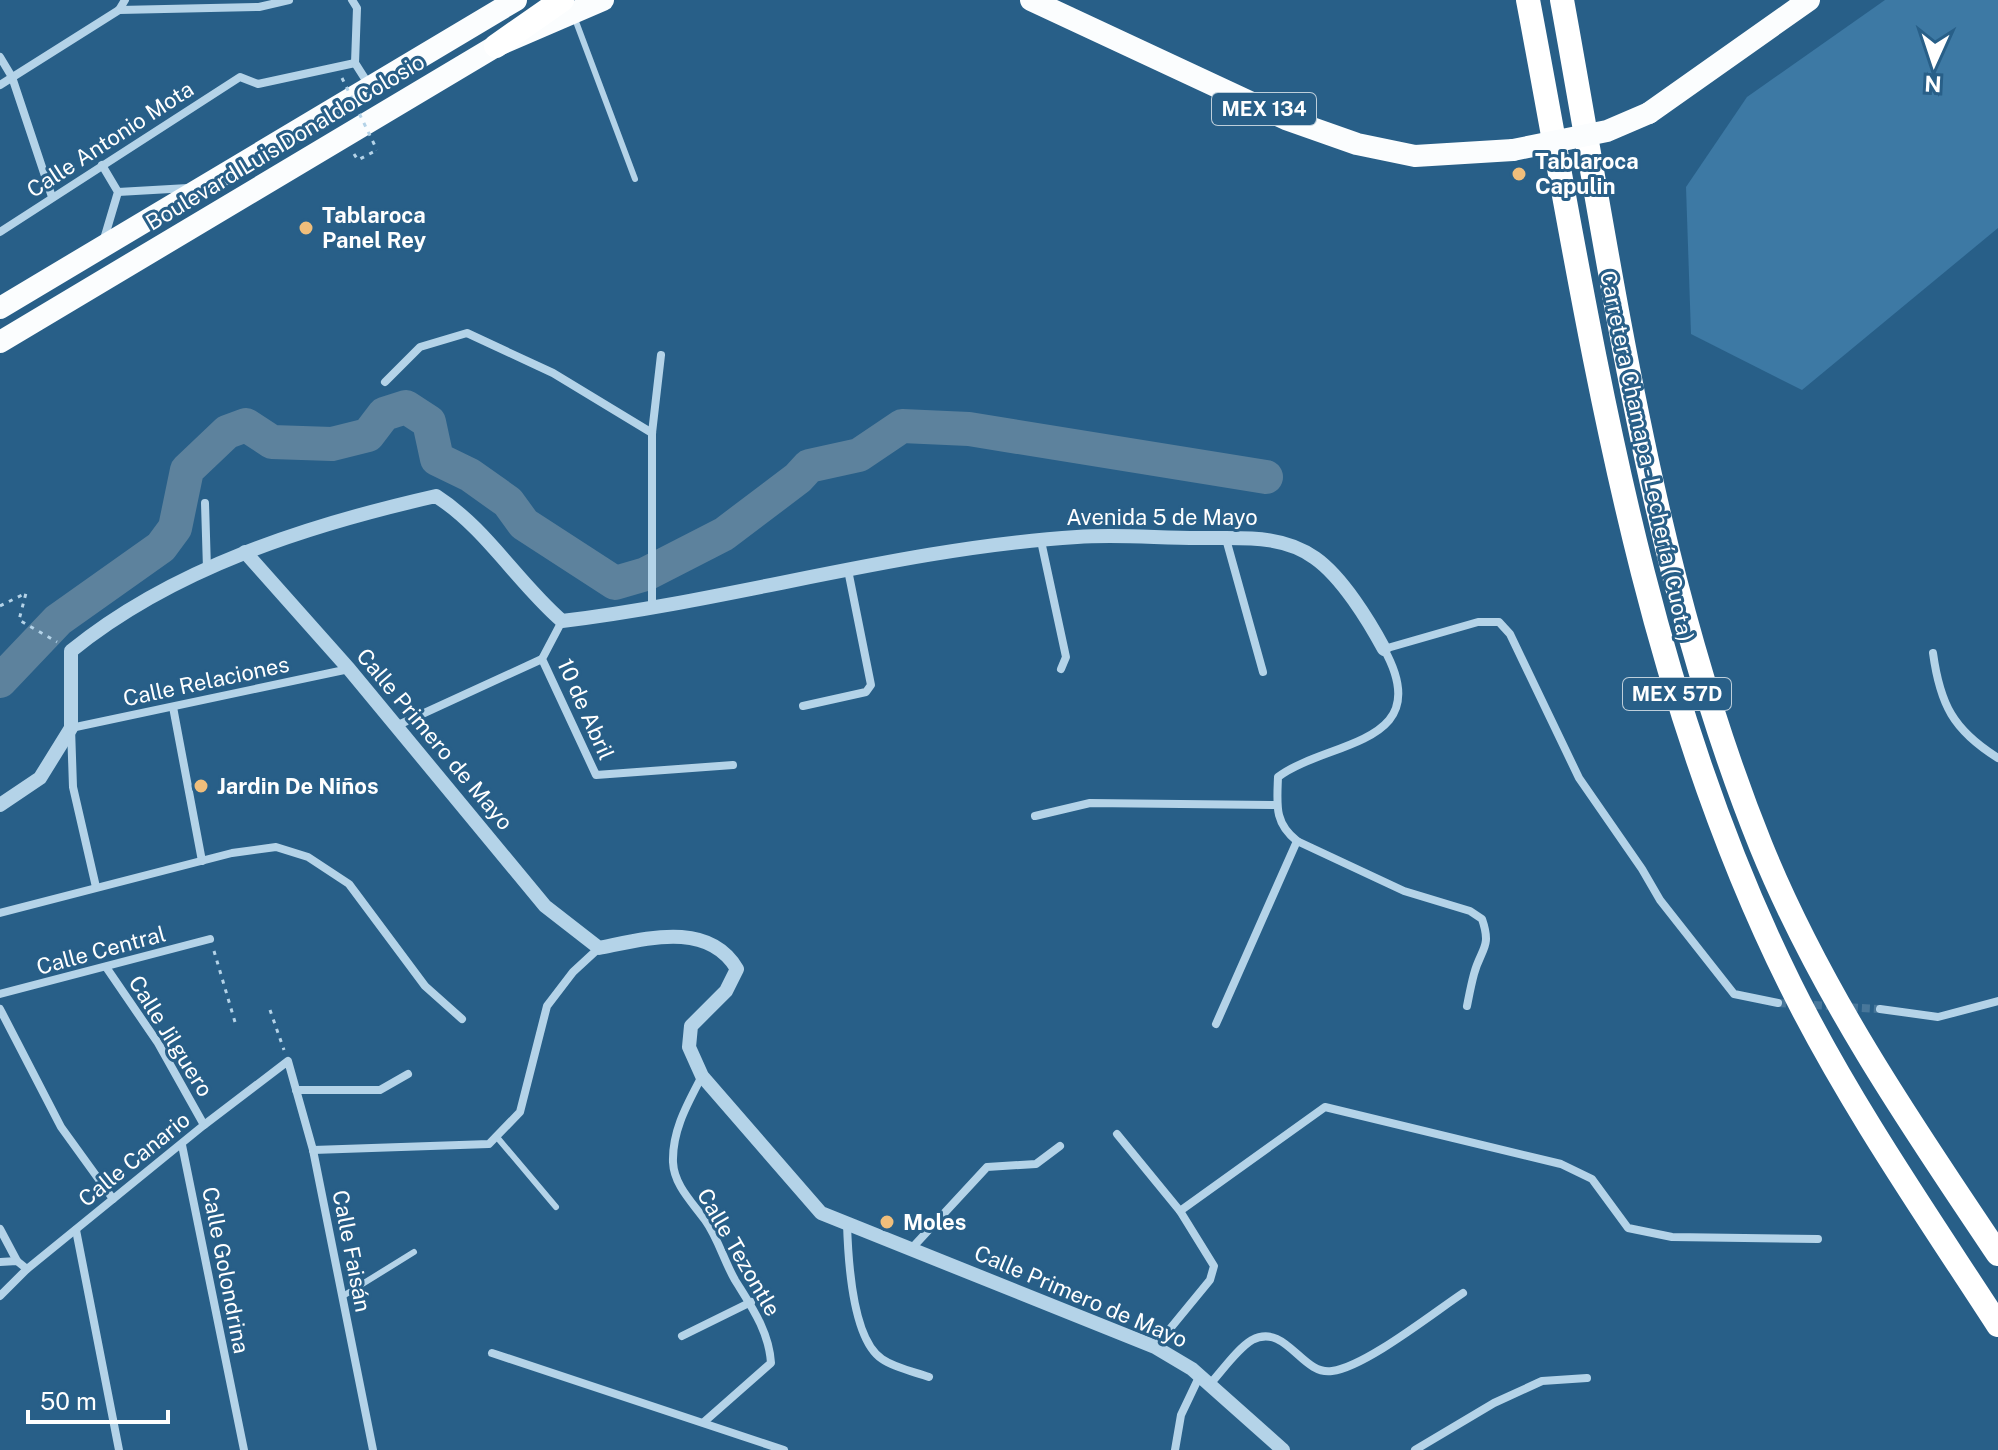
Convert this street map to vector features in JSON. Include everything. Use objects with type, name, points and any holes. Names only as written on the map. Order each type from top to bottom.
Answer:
[{"type":"highway","name":"Boulevard Luis Donaldo Colosio","points":[[0,308],[516,0]]},
{"type":"highway","points":[[496,46],[567,6],[603,0]]},
{"type":"highway","name":"MEX 134","points":[[1031,0],[1286,119],[1357,144],[1415,156],[1513,150],[1607,131],[1649,113],[1809,0]]},
{"type":"highway","name":"Carretera Chamapa - Lechería (Cuota)","points":[[1528,0],[1628,510],[1663,652],[1736,862],[1790,985],[1886,1153],[1998,1325]]},
{"type":"highway","name":"Carretera Chamapa - Lechería (Cuota)","points":[[1562,0],[1650,485],[1690,641],[1761,847],[1824,977],[1924,1145],[1998,1254]]},
{"type":"highway","name":"Boulevard Luis Donaldo Colosio","points":[[0,342],[496,46]]},
{"type":"street","points":[[113,0],[119,10]]},
{"type":"street","points":[[0,85],[119,10],[125,0]]},
{"type":"street","points":[[119,10],[259,7],[289,0]]},
{"type":"street","points":[[352,0],[357,8],[355,63],[369,85]]},
{"type":"street","points":[[0,57],[12,77],[52,197]]},
{"type":"street","name":"Calle Antonio Mota","points":[[0,232],[240,77],[258,84],[355,63]]},
{"type":"street","points":[[101,247],[118,192],[102,165]]},
{"type":"street","points":[[118,192],[203,188]]},
{"type":"street","points":[[385,382],[420,347],[467,333],[553,373],[652,433]]},
{"type":"street","points":[[652,609],[652,433],[661,355]]},
{"type":"street","points":[[96,887],[73,787],[71,651],[110,619],[245,552],[436,496],[460,511],[542,604],[562,621]]},
{"type":"street","points":[[205,503],[207,569]]},
{"type":"street","name":"Avenida 5 de Mayo","points":[[562,621],[652,609],[848,570],[1078,536],[1272,539],[1315,558],[1368,619],[1392,662],[1398,698],[1389,723],[1361,743],[1297,763],[1278,777],[1277,805]]},
{"type":"street","points":[[1226,539],[1263,672]]},
{"type":"street","points":[[1041,541],[1066,657],[1061,669]]},
{"type":"street","name":"Calle Primero de Mayo","points":[[245,552],[349,669],[545,906],[599,948],[647,938],[691,937],[714,944],[728,955],[737,969],[726,991],[691,1026],[689,1047],[702,1076],[821,1213],[1155,1347],[1205,1380],[1283,1450]]},
{"type":"street","points":[[803,706],[866,692],[871,685],[848,570]]},
{"type":"street","name":"10 de Abril","points":[[562,621],[542,659],[596,775],[733,765]]},
{"type":"street","points":[[1384,649],[1478,622],[1499,622],[1510,634],[1579,778],[1660,900],[1734,994],[1778,1003]]},
{"type":"street","points":[[1933,653],[1948,714],[1975,744],[1998,758]]},
{"type":"street","points":[[396,726],[542,659]]},
{"type":"street","name":"Calle Relaciones","points":[[71,728],[349,669]]},
{"type":"street","points":[[173,707],[202,861]]},
{"type":"street","points":[[0,805],[40,778],[71,728]]},
{"type":"street","points":[[1035,816],[1090,803],[1277,805],[1277,819],[1284,831],[1297,841],[1404,891],[1470,911],[1482,919],[1488,936],[1486,952],[1475,970],[1467,1006]]},
{"type":"street","points":[[1216,1024],[1297,841]]},
{"type":"street","points":[[0,913],[232,853],[276,847],[308,857],[349,884],[425,986],[462,1019]]},
{"type":"street","name":"Calle Central","points":[[0,994],[210,939]]},
{"type":"street","points":[[313,1150],[489,1144],[520,1112],[547,1006],[573,972],[599,948]]},
{"type":"street","name":"Calle Jilguero","points":[[106,967],[158,1043],[204,1125]]},
{"type":"street","points":[[1880,1009],[1938,1017],[1998,1001]]},
{"type":"street","points":[[0,1009],[61,1127],[113,1199]]},
{"type":"street","name":"Calle Canario","points":[[0,1296],[27,1269],[288,1061]]},
{"type":"street","name":"Calle Faisán","points":[[288,1061],[313,1150],[373,1450]]},
{"type":"street","points":[[296,1090],[380,1090],[408,1074]]},
{"type":"street","name":"Calle Tezontle","points":[[702,1076],[679,1120],[673,1163],[685,1195],[705,1220],[751,1302],[770,1349],[771,1363],[704,1422]]},
{"type":"street","points":[[1180,1211],[1325,1107],[1561,1164],[1592,1179],[1628,1228],[1672,1237],[1818,1239]]},
{"type":"street","points":[[1117,1134],[1180,1211],[1214,1266],[1214,1273],[1155,1347]]},
{"type":"street","name":"Calle Golondrina","points":[[182,1145],[244,1450]]},
{"type":"street","points":[[912,1248],[987,1167],[1036,1164],[1060,1146]]},
{"type":"street","points":[[847,1223],[849,1283],[863,1327],[880,1358],[929,1377]]},
{"type":"street","points":[[0,1229],[17,1261],[27,1269]]},
{"type":"street","points":[[76,1230],[119,1450]]},
{"type":"street","points":[[0,1262],[17,1261]]},
{"type":"street","points":[[1175,1450],[1181,1415],[1205,1380],[1251,1341],[1265,1336],[1278,1339],[1317,1369],[1343,1369],[1463,1293]]},
{"type":"street","points":[[682,1336],[751,1302]]},
{"type":"street","points":[[492,1353],[784,1450]]},
{"type":"street","points":[[1415,1450],[1494,1403],[1542,1381],[1587,1378]]},
{"type":"lane","points":[[567,6],[635,179]]},
{"type":"lane","points":[[496,1136],[556,1207]]},
{"type":"lane","points":[[343,1296],[414,1252]]},
{"type":"path","points":[[342,78],[377,150]]},
{"type":"path","points":[[0,606],[26,593],[19,620],[64,646]]},
{"type":"path","points":[[210,939],[235,1022]]},
{"type":"path","points":[[270,1010],[288,1061]]},
{"type":"shaded area","points":[[1885,0],[1998,0],[1998,228],[1802,390],[1691,334],[1686,187],[1747,97]]},
{"type":"waterway","points":[[0,681],[58,620],[161,547],[175,528],[187,470],[227,432],[246,425],[272,442],[332,444],[368,435],[384,414],[406,407],[429,422],[437,459],[470,475],[508,502],[524,524],[615,583],[646,574],[724,534],[798,478],[809,466],[859,455],[902,426],[969,429],[1266,477]]},
{"type":"tunnel","points":[[1778,1003],[1880,1009]]},
{"type":"place","name":"Tablaroca Capulin","points":[[1519,174]]},
{"type":"place","name":"Tablaroca Panel Rey","points":[[306,228]]},
{"type":"place","name":"Jardin De Niños","points":[[201,786]]},
{"type":"place","name":"Moles","points":[[887,1222]]}]
